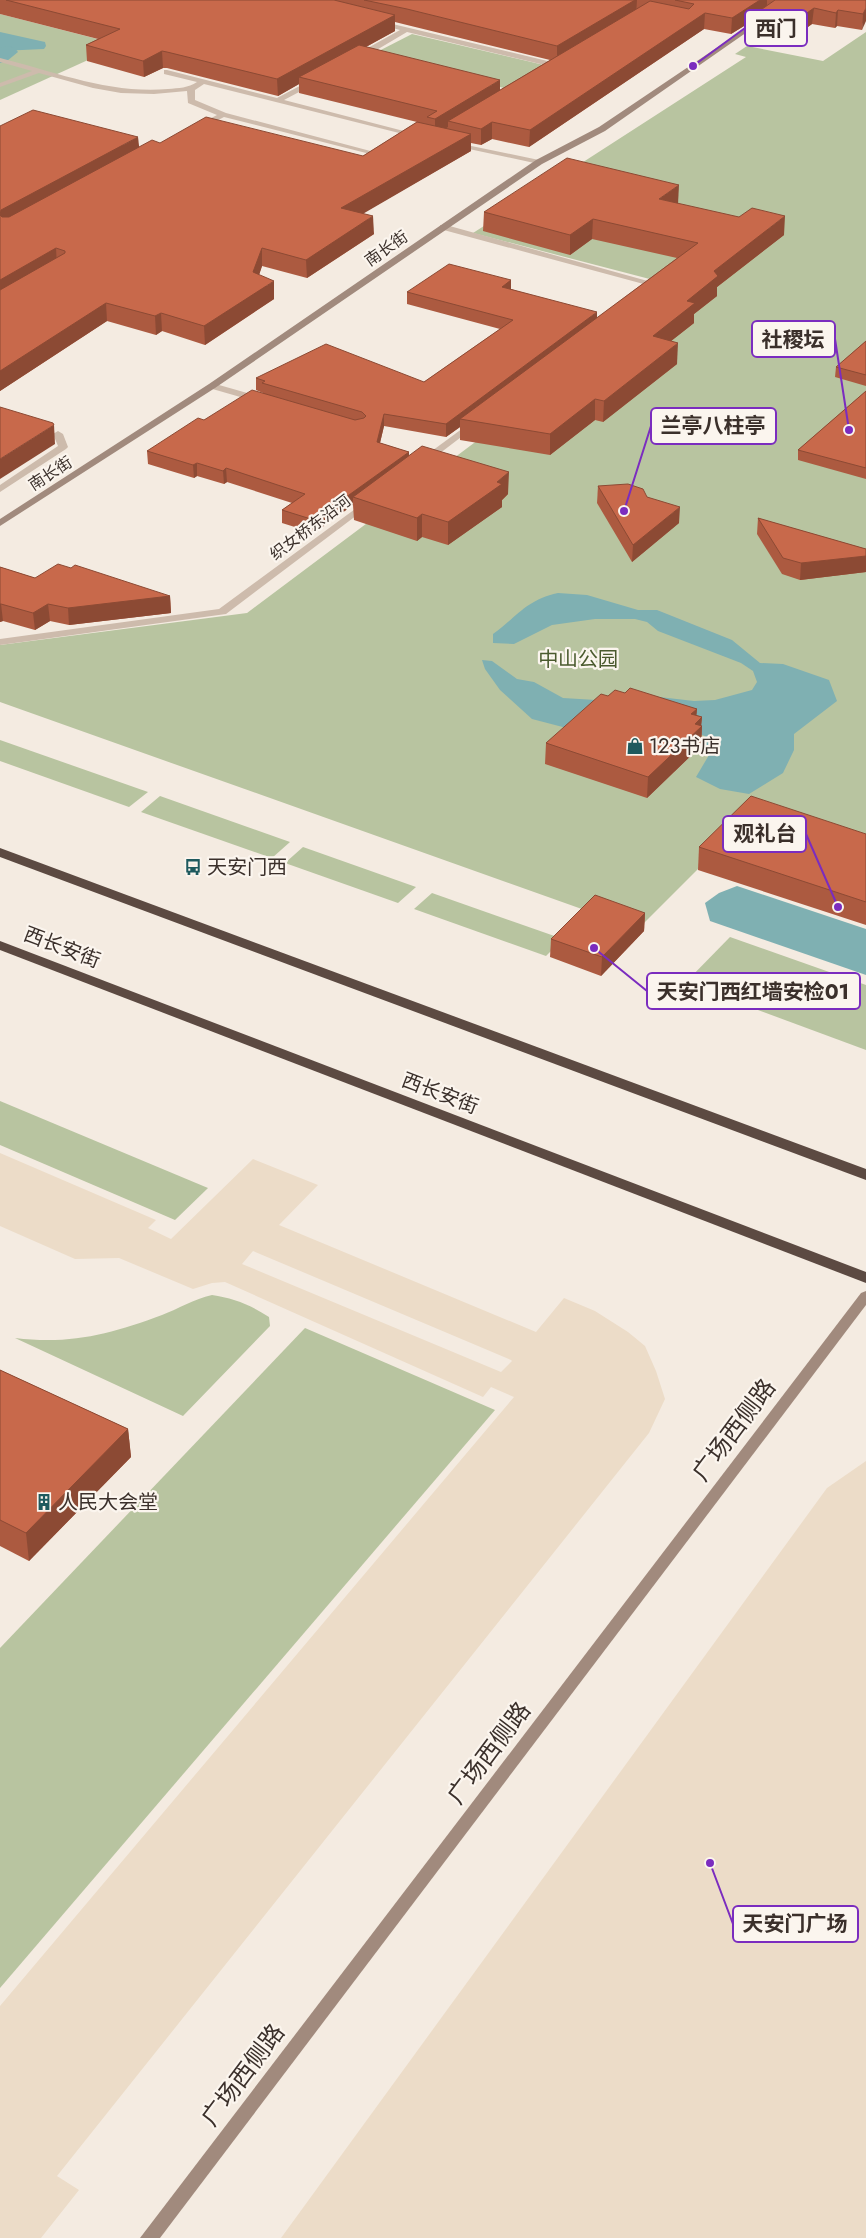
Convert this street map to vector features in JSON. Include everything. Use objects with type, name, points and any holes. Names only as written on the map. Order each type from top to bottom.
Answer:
[{"type":"highway","points":[[0,852],[866,1175]]},
{"type":"highway","name":"西长安街","points":[[0,945],[866,1278]]},
{"type":"street","name":"南长街","points":[[0,523],[212,386],[538,162],[602,129],[767,17]]},
{"type":"street","name":"广场西侧路","points":[[149,2238],[866,1296]]},
{"type":"lane","points":[[368,20],[557,66]]},
{"type":"lane","points":[[368,59],[356,58],[407,29]]},
{"type":"lane","points":[[3,61],[92,86],[123,90],[148,92],[191,89],[203,81]]},
{"type":"lane","points":[[549,71],[565,61]]},
{"type":"lane","points":[[0,85],[39,71]]},
{"type":"lane","points":[[167,72],[280,99],[426,138]]},
{"type":"lane","points":[[280,99],[322,77]]},
{"type":"lane","points":[[191,89],[191,101],[224,114],[374,153]]},
{"type":"lane","points":[[189,133],[224,114]]},
{"type":"lane","points":[[445,142],[538,162]]},
{"type":"lane","points":[[443,227],[658,285],[650,291]]},
{"type":"lane","points":[[212,386],[267,402]]},
{"type":"lane","points":[[412,469],[483,416]]},
{"type":"lane","points":[[0,489],[63,447],[58,434]]},
{"type":"lane","name":"织女桥东沿河","points":[[0,642],[222,612],[372,499]]},
{"type":"green space","points":[[0,14],[121,45],[0,100]]},
{"type":"green space","name":"中山公园","points":[[866,32],[866,857],[749,818],[638,929],[0,702],[0,645],[247,613],[645,315],[665,283],[473,233],[746,57],[735,54],[747,46],[823,61]]},
{"type":"green space","points":[[412,34],[544,65],[504,88],[371,55]]},
{"type":"green space","points":[[0,740],[148,792],[129,807],[0,761]]},
{"type":"green space","points":[[160,796],[290,842],[272,858],[141,812]]},
{"type":"green space","points":[[303,847],[416,887],[398,903],[285,863]]},
{"type":"green space","points":[[432,893],[563,939],[546,956],[414,909]]},
{"type":"green space","points":[[730,937],[866,985],[866,1050],[685,983]]},
{"type":"green space","points":[[0,1101],[208,1188],[175,1220],[0,1145]]},
{"type":"green space","points":[[212,1295],[235,1300],[255,1309],[269,1317],[270,1326],[183,1416],[15,1338],[54,1340],[90,1336],[143,1322]]},
{"type":"green space","points":[[305,1328],[495,1410],[0,1988],[0,1648]]},
{"type":"shaded area","points":[[0,1153],[156,1220],[148,1228],[171,1239],[253,1159],[318,1185],[279,1225],[536,1332],[564,1298],[595,1311],[628,1332],[645,1346],[665,1399],[649,1433],[57,2176],[79,2190],[41,2238],[0,2238],[0,2006],[514,1397],[491,1387],[483,1397],[225,1282],[212,1283],[193,1289],[119,1258],[75,1259],[0,1226]],"holes":[[[253,1251],[511,1360],[501,1372],[242,1264]]]},
{"type":"shaded area","points":[[866,1461],[866,2238],[281,2238],[827,1488]]},
{"type":"water","points":[[0,32],[45,42],[46,46],[44,49],[0,51]]},
{"type":"water","points":[[558,593],[587,595],[638,610],[657,610],[732,640],[760,663],[783,664],[829,680],[837,701],[794,734],[794,750],[783,773],[749,794],[720,789],[696,777],[709,755],[706,745],[699,743],[705,736],[696,733],[578,731],[532,719],[500,690],[485,669],[482,660],[492,661],[517,679],[534,682],[563,698],[596,700],[642,695],[694,701],[715,700],[752,690],[757,682],[753,671],[741,663],[658,631],[647,622],[635,619],[595,619],[552,625],[514,644],[493,643],[493,634],[523,609],[538,600]]},
{"type":"water","points":[[737,886],[866,929],[866,975],[710,921],[705,903],[719,893]]},
{"type":"building","points":[[6,0],[334,0],[395,15],[277,79],[162,51],[143,61],[86,45],[120,29]]},
{"type":"building","points":[[364,0],[635,0],[557,46]]},
{"type":"building","points":[[675,0],[760,0],[732,18],[705,13],[530,130],[492,122],[481,129],[448,121],[650,1],[689,9],[694,4]]},
{"type":"building","points":[[775,0],[866,0],[866,8],[863,14],[838,10],[836,13],[814,8],[784,29],[745,21]]},
{"type":"building","points":[[359,45],[500,80],[435,119],[427,117],[437,111],[299,77]]},
{"type":"building","points":[[33,110],[138,137],[1,210],[0,215],[0,126]]},
{"type":"building","points":[[206,117],[363,156],[417,122],[471,134],[341,208],[373,216],[306,260],[262,248],[253,272],[274,281],[204,326],[161,313],[155,316],[106,303],[0,371],[0,290],[65,253],[65,251],[56,248],[0,280],[0,215],[2,217],[9,217],[152,140],[160,143]]},
{"type":"building","points":[[567,158],[679,185],[659,199],[739,217],[752,208],[785,216],[714,271],[718,276],[687,301],[695,303],[653,336],[678,343],[604,401],[595,399],[550,434],[460,419],[698,243],[593,219],[570,235],[484,212]]},
{"type":"building","points":[[449,264],[511,280],[502,287],[597,312],[446,424],[384,414],[377,442],[409,452],[314,520],[282,510],[305,494],[226,468],[223,471],[197,463],[193,465],[147,451],[198,418],[204,420],[252,390],[355,420],[364,418],[366,416],[362,412],[262,383],[265,381],[256,378],[326,344],[424,382],[513,320],[407,292]]},
{"type":"building","points":[[866,341],[866,375],[836,367]]},
{"type":"building","points":[[866,391],[866,468],[798,450]]},
{"type":"building","points":[[0,407],[53,423],[54,425],[0,459]]},
{"type":"building","points":[[422,446],[509,472],[497,482],[502,484],[448,522],[422,514],[417,518],[353,497]]},
{"type":"building","points":[[628,484],[643,489],[647,497],[680,507],[633,545],[598,486]]},
{"type":"building","points":[[758,518],[866,549],[866,556],[801,563],[783,558]]},
{"type":"building","points":[[58,564],[71,568],[75,565],[170,596],[68,608],[48,604],[33,613],[0,604],[0,567],[35,578]]},
{"type":"building","points":[[630,688],[697,709],[691,714],[702,717],[695,724],[702,726],[648,777],[546,743],[601,694],[608,696],[615,690],[625,693]]},
{"type":"building","points":[[751,796],[866,834],[866,902],[699,847]]},
{"type":"building","points":[[595,895],[645,913],[602,957],[551,939]]},
{"type":"building","name":"人民大会堂","points":[[0,1370],[128,1429],[26,1533],[0,1520]]},
{"type":"waterway","points":[[0,57],[8,52]]},
{"type":"place","name":"西门","points":[[693,66]]},
{"type":"place","name":"社稷坛","points":[[849,430]]},
{"type":"place","name":"兰亭八柱亭","points":[[624,511]]},
{"type":"place","name":"123书店","points":[[635,746]]},
{"type":"place","name":"天安门西","points":[[193,867]]},
{"type":"place","name":"观礼台","points":[[838,907]]},
{"type":"place","name":"天安门西红墙安检01","points":[[594,948]]},
{"type":"place","name":"人民大会堂","points":[[44,1502]]},
{"type":"place","name":"天安门广场","points":[[710,1863]]}]
